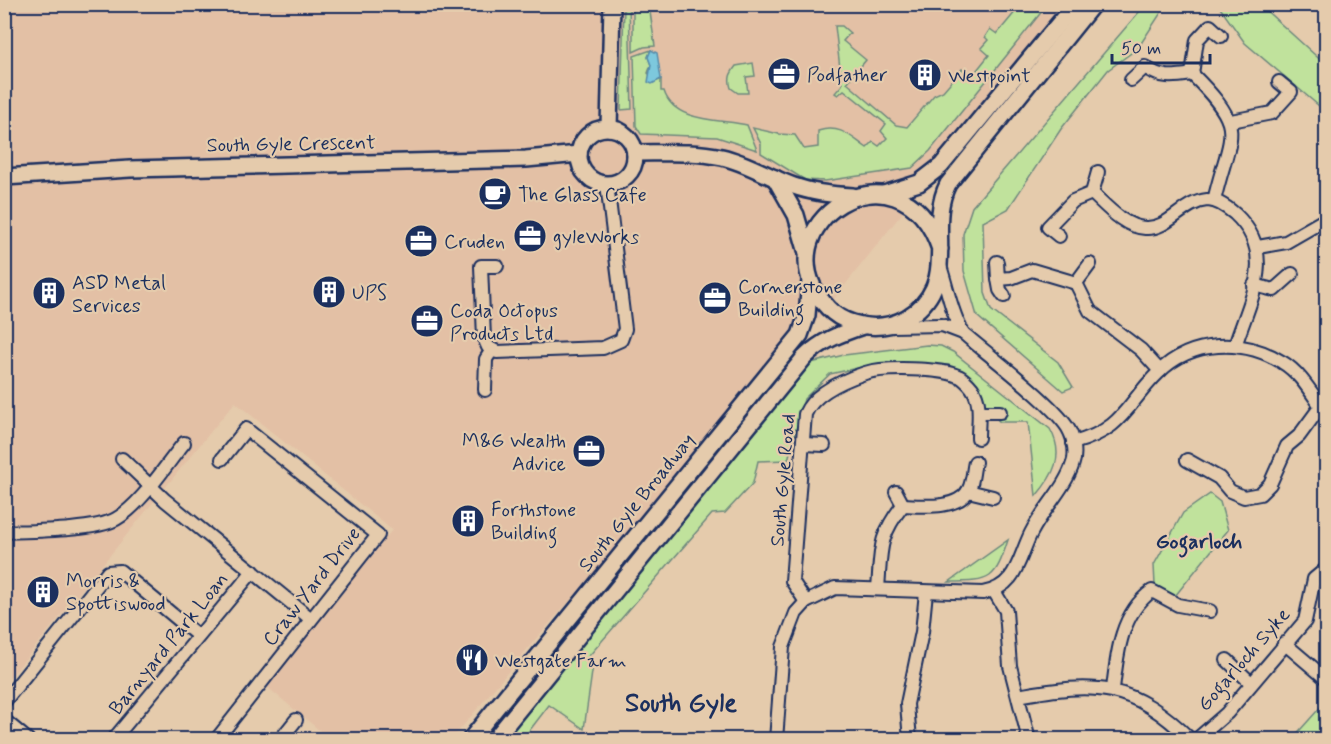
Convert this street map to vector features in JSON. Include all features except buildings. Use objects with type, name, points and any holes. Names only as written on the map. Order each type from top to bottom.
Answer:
[{"type":"street","points":[[609,128],[612,4]]},
{"type":"street","name":"South Gyle Broadway","points":[[470,740],[800,335],[807,315],[810,280],[808,256],[812,236],[822,219],[836,205],[854,196],[884,194],[919,183],[941,166],[1075,4]]},
{"type":"street","name":"South Gyle Broadway","points":[[494,740],[804,358],[818,344],[836,334],[863,326],[887,326],[907,318],[924,305],[935,287],[940,266],[941,203],[948,184],[1093,4]]},
{"type":"street","points":[[1192,74],[1197,40],[1210,26],[1221,36]]},
{"type":"street","points":[[1131,80],[1145,67],[1166,78],[1192,74]]},
{"type":"street","points":[[1192,74],[1217,100],[1231,121],[1231,142],[1214,201]]},
{"type":"street","points":[[1231,121],[1272,113],[1291,92],[1280,82]]},
{"type":"street","points":[[609,128],[624,134],[635,153],[631,171],[616,183],[607,184],[590,178],[584,171],[579,154],[581,145],[592,132],[609,128]]},
{"type":"street","points":[[635,153],[690,153],[722,158],[814,192],[854,196]]},
{"type":"street","name":"South Gyle Crescent","points":[[4,177],[130,169],[526,159],[579,154]]},
{"type":"street","points":[[1092,194],[1098,172]]},
{"type":"street","points":[[775,178],[796,214],[808,256]]},
{"type":"street","points":[[497,266],[481,266],[484,338],[492,350],[497,352],[603,348],[621,339],[625,329],[607,184]]},
{"type":"street","name":"South Gyle Broadway","points":[[884,194],[904,200],[921,212],[933,229],[940,249]]},
{"type":"street","points":[[1092,194],[1123,220],[1145,229],[1156,227],[1193,204],[1214,201],[1242,220],[1251,231],[1258,247],[1259,265],[1234,346]]},
{"type":"street","points":[[1059,236],[1048,227],[1073,201],[1092,194]]},
{"type":"street","points":[[1258,247],[1286,242],[1326,219]]},
{"type":"street","points":[[997,262],[1000,290],[1004,296]]},
{"type":"street","points":[[1076,283],[1090,264]]},
{"type":"street","points":[[940,266],[952,314],[963,333]]},
{"type":"street","points":[[998,279],[1011,278],[1032,270],[1076,283],[1090,311],[1141,350],[1160,371]]},
{"type":"street","points":[[1254,285],[1274,290],[1292,274]]},
{"type":"street","name":"South Gyle Broadway","points":[[810,280],[818,297],[830,310],[845,320],[863,326]]},
{"type":"street","points":[[776,740],[783,646],[796,614],[806,602],[836,588],[926,592],[994,591],[1008,582],[1020,566],[1029,538],[1043,510],[1066,482],[1074,461],[1070,432],[1050,408],[963,333],[951,326],[942,325],[887,326]]},
{"type":"street","points":[[1073,443],[1104,433],[1160,371],[1197,349],[1214,344],[1234,346],[1282,362],[1299,378],[1324,410],[1287,446],[1270,484],[1260,494],[1244,497],[1230,491],[1219,478],[1187,460]]},
{"type":"street","points":[[485,390],[486,359],[492,350]]},
{"type":"street","name":"South Gyle Road","points":[[806,602],[792,581],[805,414],[810,403],[820,395],[866,372],[938,371],[960,376],[972,388],[978,401],[978,438]]},
{"type":"street","points":[[979,412],[1000,412]]},
{"type":"street","name":"Craw Yard Drive","points":[[216,740],[378,535],[246,429],[222,459]]},
{"type":"street","points":[[4,532],[57,530],[113,521],[123,514],[149,486],[184,443]]},
{"type":"street","points":[[804,444],[824,445]]},
{"type":"street","points":[[122,459],[149,486],[311,620]]},
{"type":"street","points":[[903,505],[928,506],[957,501],[968,491],[975,462]]},
{"type":"street","points":[[968,491],[993,497]]},
{"type":"street","points":[[896,492],[903,505]]},
{"type":"street","points":[[878,589],[882,538],[903,505]]},
{"type":"street","name":"Gogarloch Syke","points":[[1196,740],[1227,713],[1305,621],[1314,579],[1326,569]]},
{"type":"street","points":[[4,702],[108,572],[120,571],[197,635]]},
{"type":"street","name":"Barnyard Park Loan","points":[[113,740],[197,635],[253,571]]},
{"type":"street","points":[[994,591],[1001,599],[1006,612],[1010,666],[1029,740]]},
{"type":"street","points":[[1113,689],[1122,636],[1129,614],[1138,601],[1152,591],[1178,605],[1210,611]]},
{"type":"street","points":[[910,740],[907,704],[922,632],[926,592]]},
{"type":"street","points":[[1284,643],[1324,677]]},
{"type":"street","points":[[1227,660],[1251,682]]},
{"type":"street","points":[[1018,696],[1077,687],[1113,689],[1169,718],[1191,740]]},
{"type":"street","points":[[4,720],[28,740]]},
{"type":"street","points":[[280,740],[296,720]]},
{"type":"shaded area","points":[[5,5],[1068,5],[798,344],[534,641],[452,739],[330,739],[266,686],[392,530],[235,402],[5,684]]},
{"type":"green space","points":[[624,5],[629,5],[632,109],[621,110]]},
{"type":"green space","points":[[633,5],[649,5],[655,46],[644,47],[633,52]]},
{"type":"green space","points":[[1021,5],[1047,5],[930,151],[912,168],[825,181],[805,180],[761,153],[761,144],[753,128],[795,135],[804,149],[818,147],[818,131],[826,129],[844,132],[867,148],[873,142],[879,146],[887,138],[881,131],[886,124],[844,90],[838,95],[835,93],[842,85],[835,26],[842,26],[850,33],[843,41],[866,60],[847,83],[896,125],[907,127],[934,95],[943,91],[962,69],[973,75],[989,55],[981,48],[988,40],[985,37],[990,29],[997,34]]},
{"type":"green space","points":[[1145,5],[1166,5],[1138,48],[1108,70],[1061,129],[1008,209],[983,222],[985,293],[991,310],[1058,362],[1073,387],[1063,391],[977,316],[964,271],[963,234],[972,207]]},
{"type":"green space","points":[[1218,5],[1260,5],[1326,65],[1326,112],[1245,43]]},
{"type":"green space","points":[[651,50],[648,57],[651,65],[648,73],[657,81],[661,79],[661,91],[664,91],[669,101],[677,109],[699,118],[747,125],[757,150],[717,137],[641,134],[636,126],[634,56]]},
{"type":"green space","points":[[753,63],[755,76],[746,77],[748,93],[738,93],[731,88],[731,74],[736,66]]},
{"type":"green space","points":[[927,345],[941,346],[953,352],[1050,429],[1057,447],[1057,456],[1048,480],[1036,496],[1028,422],[1000,422],[983,407],[977,383],[949,365],[871,365],[830,374],[804,399],[788,460],[758,461],[753,483],[725,513],[712,514],[588,657],[593,665],[584,729],[549,705],[523,739],[503,740],[811,363],[844,355]]},
{"type":"green space","points":[[1210,494],[1220,502],[1228,530],[1175,596],[1155,585],[1154,565],[1183,513]]},
{"type":"green space","points":[[1008,540],[995,571],[990,576],[975,581],[949,582]]},
{"type":"green space","points":[[1326,701],[1326,739],[1292,739]]},
{"type":"water","points":[[651,50],[657,53],[661,79],[652,84],[648,82],[651,65],[648,57]]},
{"type":"place","name":"Podfather","points":[[784,74]]},
{"type":"place","name":"Westpoint","points":[[925,75]]},
{"type":"place","name":"The Glass Cafe","points":[[495,194]]},
{"type":"place","name":"gyleWorks","points":[[530,236]]},
{"type":"place","name":"Cruden","points":[[421,241]]},
{"type":"place","name":"UPS","points":[[329,292]]},
{"type":"place","name":"ASD Metal Services","points":[[49,293]]},
{"type":"place","name":"Cornerstone Building","points":[[715,298]]},
{"type":"place","name":"Coda Octopus Products Ltd","points":[[427,321]]},
{"type":"place","name":"M&G Wealth Advice","points":[[589,451]]},
{"type":"place","name":"Forthstone Building","points":[[468,521]]},
{"type":"place","name":"Morris & Spottiswood","points":[[43,592]]},
{"type":"place","name":"Westgate Farm","points":[[472,660]]},
{"type":"district","name":"Gogarloch","points":[[1199,541]]},
{"type":"district","name":"South Gyle","points":[[681,702]]}]
